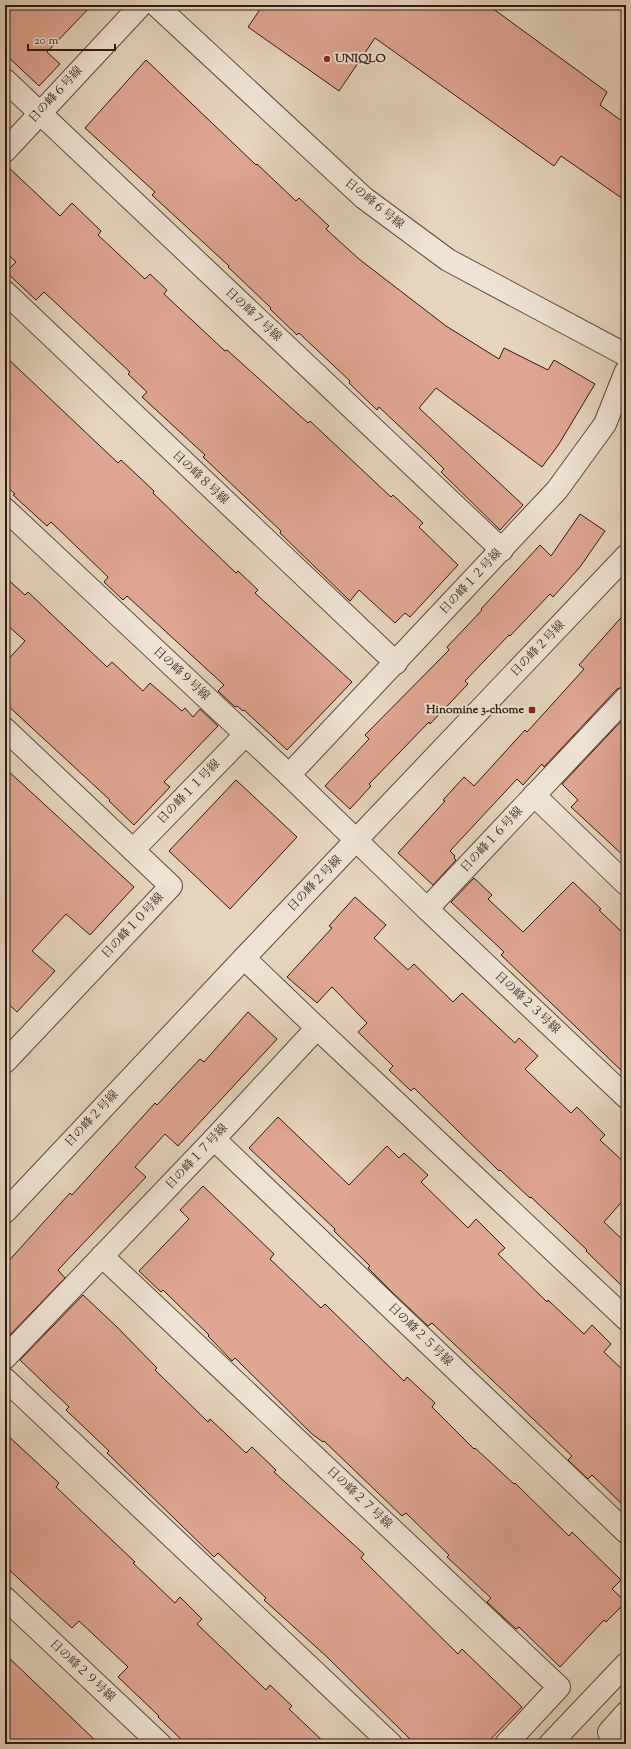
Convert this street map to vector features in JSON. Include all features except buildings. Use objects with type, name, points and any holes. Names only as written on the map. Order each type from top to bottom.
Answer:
[{"type":"street","name":"日の峰６号線","points":[[5,151],[141,5]]},
{"type":"street","name":"日の峰６号線","points":[[156,5],[364,198],[377,208],[448,260],[626,355]]},
{"type":"street","name":"日の峰７号線","points":[[5,80],[502,550]]},
{"type":"street","name":"日の峰８号線","points":[[5,292],[396,663]]},
{"type":"street","name":"日の峰１２号線","points":[[289,775],[396,663],[557,490],[605,424],[626,371]]},
{"type":"street","name":"日の峰９号線","points":[[5,509],[289,775],[356,840]]},
{"type":"street","name":"日の峰２号線","points":[[5,1212],[626,556]]},
{"type":"street","name":"日の峰１６号線","points":[[427,910],[626,698]]},
{"type":"street","name":"日の峰１０号線","points":[[5,729],[171,886],[5,1062]]},
{"type":"street","name":"日の峰１１号線","points":[[133,850],[245,735]]},
{"type":"street","points":[[534,795],[626,884]]},
{"type":"street","points":[[356,840],[427,910]]},
{"type":"street","name":"日の峰２３号線","points":[[427,910],[626,1097]]},
{"type":"street","points":[[244,958],[626,1319]]},
{"type":"street","name":"日の峰１７号線","points":[[5,1358],[214,1139],[317,1028]]},
{"type":"street","name":"日の峰２５号線","points":[[214,1139],[626,1532]]},
{"type":"street","name":"日の峰２７号線","points":[[102,1256],[559,1687],[506,1744]]},
{"type":"street","points":[[5,1379],[391,1744]]},
{"type":"street","name":"日の峰２９号線","points":[[5,1598],[160,1744]]},
{"type":"street","points":[[550,1744],[626,1664]]},
{"type":"street","points":[[622,1744],[609,1732],[626,1713]]},
{"type":"place","name":"UNIQLO","points":[[327,59]]},
{"type":"place","name":"Hinomine 3-chome","points":[[532,710]]}]
